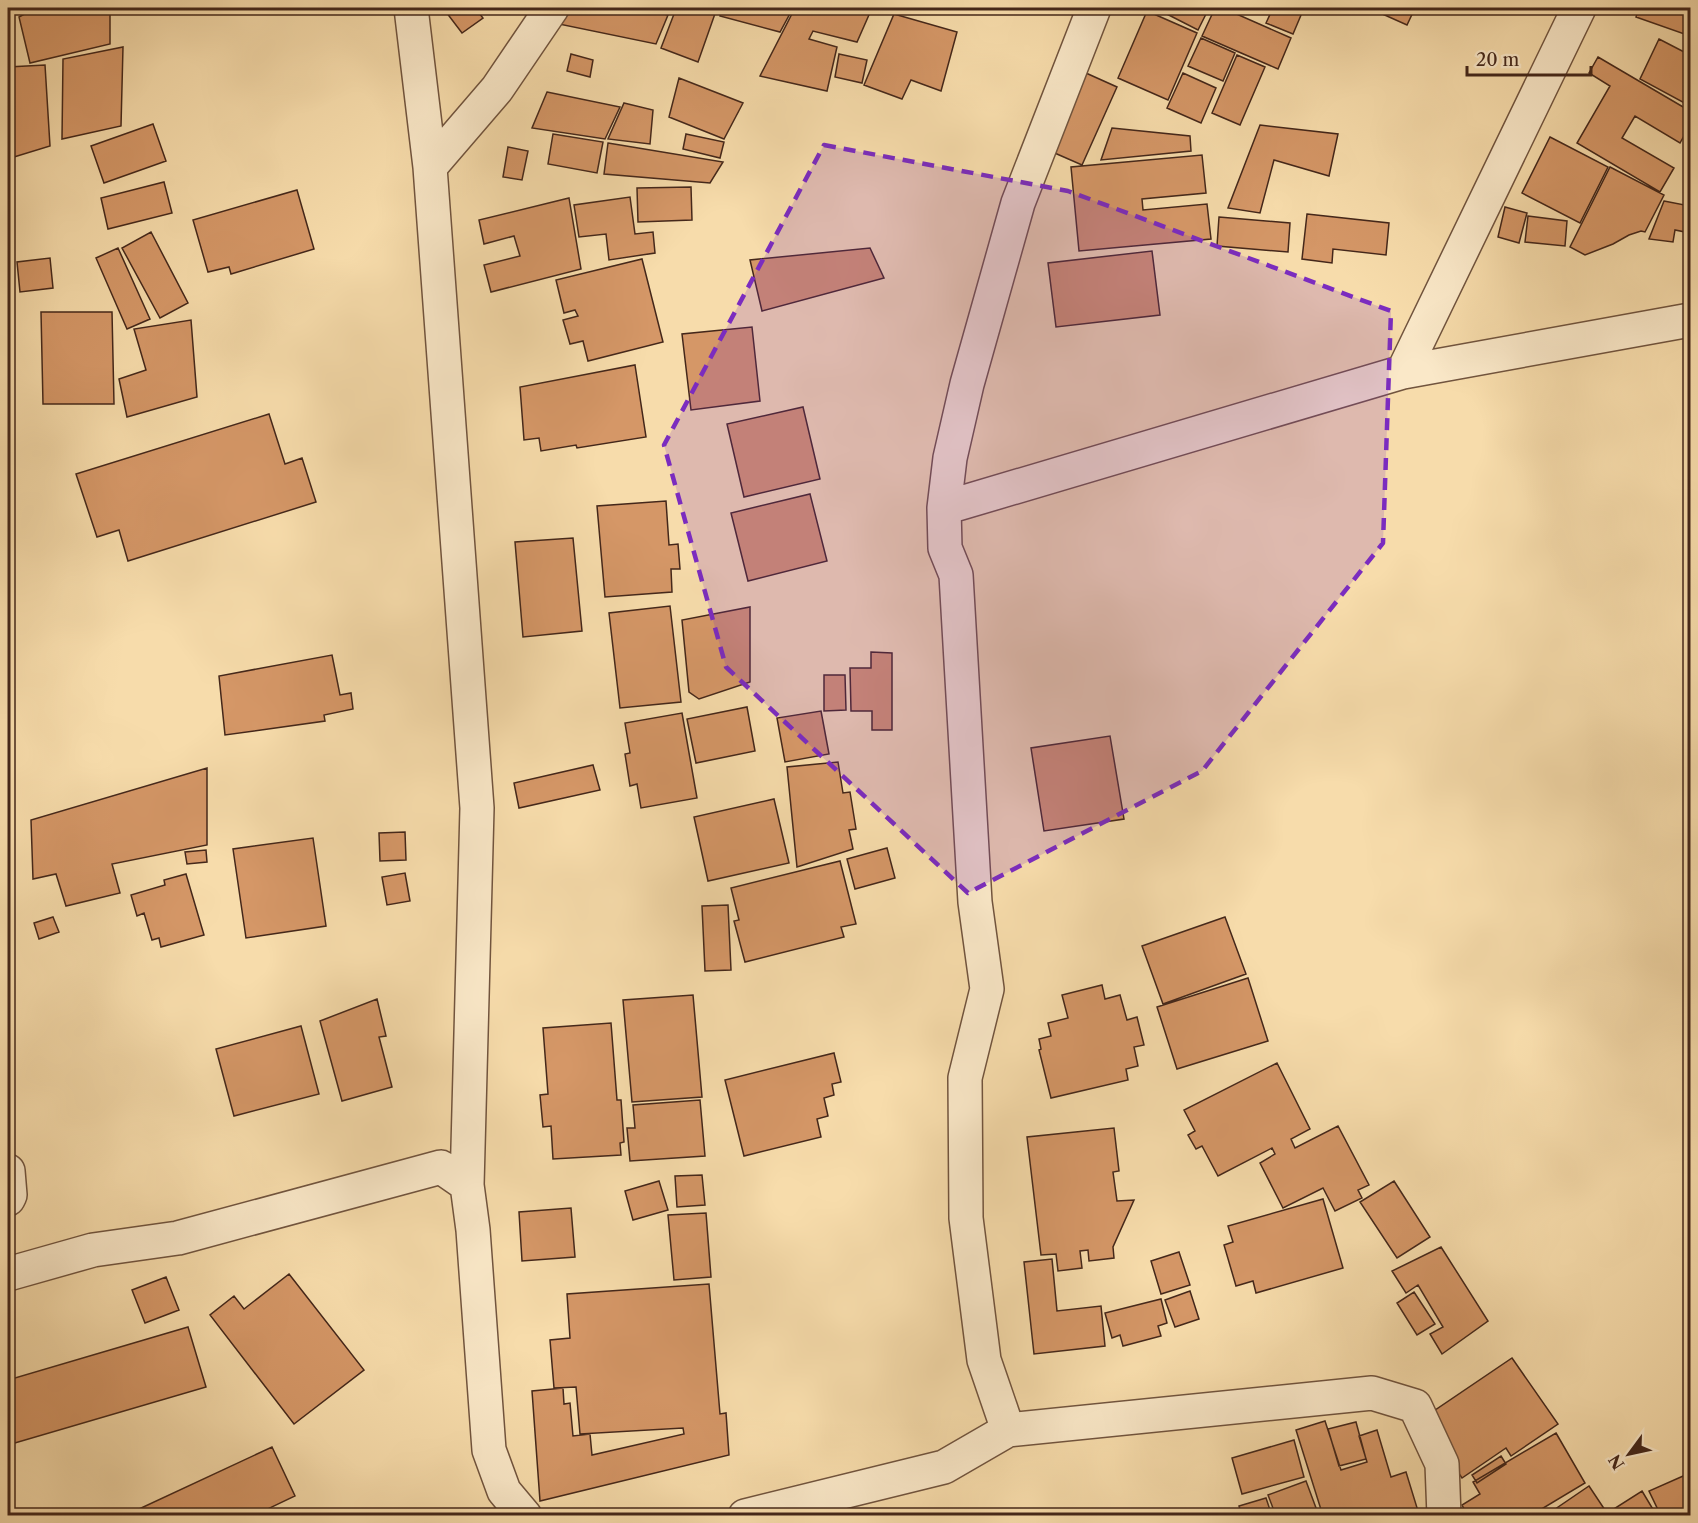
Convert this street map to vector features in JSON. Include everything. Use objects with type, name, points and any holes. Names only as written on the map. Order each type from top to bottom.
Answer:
[{"type":"street","points":[[411,8],[430,167],[477,808],[466,1185],[473,1230],[489,1450],[504,1491],[525,1515]]},
{"type":"street","points":[[430,167],[497,89],[552,8]]},
{"type":"street","points":[[1008,1430],[984,1360],[966,1218],[965,1078],[987,989],[975,902],[956,575],[945,548],[944,508],[950,458],[967,384],[1018,202],[1094,8]]},
{"type":"street","points":[[1403,372],[1579,8]]},
{"type":"street","points":[[944,508],[1403,372],[1690,320]]},
{"type":"street","points":[[8,1274],[93,1250],[178,1238],[441,1167],[466,1185]]},
{"type":"street","points":[[8,1172],[10,1195],[8,1199]]},
{"type":"street","points":[[745,1515],[944,1467],[1008,1430],[1372,1393],[1414,1406],[1442,1464],[1444,1515]]},
{"type":"highlighted area","points":[[824,145],[1068,191],[1391,311],[1383,543],[1202,771],[968,893],[726,667],[664,445]]},
{"type":"building","points":[[36,8],[110,8],[110,44],[30,63],[19,17]]},
{"type":"building","points":[[443,8],[475,8],[483,18],[462,33]]},
{"type":"building","points":[[559,8],[648,8],[668,15],[656,44],[554,23]]},
{"type":"building","points":[[656,8],[717,8],[698,62],[661,48],[674,14]]},
{"type":"building","points":[[722,8],[793,8],[780,32],[720,16]]},
{"type":"building","points":[[795,8],[872,8],[857,42],[813,31],[809,39],[837,47],[827,91],[760,76]]},
{"type":"building","points":[[1155,8],[1209,8],[1198,30]]},
{"type":"building","points":[[1215,8],[1223,8],[1291,38],[1278,69],[1202,36]]},
{"type":"building","points":[[1273,8],[1304,8],[1293,34],[1266,23]]},
{"type":"building","points":[[1369,8],[1415,8],[1407,25]]},
{"type":"building","points":[[1639,8],[1690,8],[1690,36],[1636,17]]},
{"type":"building","points":[[1147,11],[1197,33],[1168,100],[1118,78]]},
{"type":"building","points":[[894,14],[957,32],[941,91],[911,80],[902,99],[864,85]]},
{"type":"building","points":[[1201,38],[1235,53],[1223,81],[1188,66]]},
{"type":"building","points":[[1659,39],[1690,55],[1690,106],[1640,79]]},
{"type":"building","points":[[123,47],[121,126],[62,139],[63,59]]},
{"type":"building","points":[[571,54],[593,60],[590,77],[567,71]]},
{"type":"building","points":[[839,54],[867,60],[862,83],[835,77]]},
{"type":"building","points":[[1237,55],[1265,67],[1240,125],[1212,113]]},
{"type":"building","points":[[1598,57],[1690,111],[1690,125],[1680,143],[1635,116],[1622,138],[1674,168],[1660,192],[1577,143],[1610,86],[1589,73]]},
{"type":"building","points":[[45,65],[50,146],[14,157],[8,67]]},
{"type":"building","points":[[1077,69],[1117,87],[1082,165],[1041,147]]},
{"type":"building","points":[[1183,73],[1216,88],[1201,123],[1167,108]]},
{"type":"building","points":[[679,78],[743,103],[724,139],[669,117]]},
{"type":"building","points":[[547,92],[620,107],[605,139],[532,128]]},
{"type":"building","points":[[624,103],[653,110],[650,144],[608,139]]},
{"type":"building","points":[[153,124],[166,161],[104,183],[91,146]]},
{"type":"building","points":[[1260,125],[1338,134],[1329,176],[1274,160],[1260,213],[1228,208]]},
{"type":"building","points":[[1112,128],[1190,136],[1191,151],[1101,160]]},
{"type":"building","points":[[553,134],[603,142],[597,173],[548,164]]},
{"type":"building","points":[[686,134],[724,142],[720,158],[683,149]]},
{"type":"building","points":[[1550,137],[1608,167],[1580,223],[1522,193]]},
{"type":"building","points":[[608,143],[723,162],[710,183],[604,174]]},
{"type":"building","points":[[508,147],[528,151],[522,180],[503,177]]},
{"type":"building","points":[[1202,155],[1206,193],[1142,199],[1143,210],[1207,204],[1211,239],[1079,251],[1071,167]]},
{"type":"building","points":[[1610,167],[1664,195],[1645,232],[1629,235],[1585,255],[1570,247]]},
{"type":"building","points":[[164,182],[172,213],[108,229],[101,198]]},
{"type":"building","points":[[691,187],[692,220],[638,222],[637,188]]},
{"type":"building","points":[[297,190],[314,249],[231,274],[229,267],[208,272],[193,220]]},
{"type":"building","points":[[630,197],[635,234],[653,232],[655,253],[609,260],[606,234],[579,237],[574,205]]},
{"type":"building","points":[[569,198],[581,269],[491,292],[484,265],[520,256],[514,236],[484,244],[479,220]]},
{"type":"building","points":[[1664,201],[1690,206],[1690,233],[1675,230],[1673,242],[1649,239]]},
{"type":"building","points":[[1505,207],[1527,213],[1519,243],[1498,237]]},
{"type":"building","points":[[1307,214],[1389,223],[1386,255],[1333,249],[1332,263],[1302,259]]},
{"type":"building","points":[[1528,216],[1567,221],[1565,246],[1525,242]]},
{"type":"building","points":[[1219,217],[1290,223],[1288,252],[1217,246]]},
{"type":"building","points":[[151,232],[188,303],[160,318],[122,248]]},
{"type":"building","points":[[118,248],[150,319],[127,329],[96,258]]},
{"type":"building","points":[[870,248],[884,278],[762,311],[750,260]]},
{"type":"building","points":[[1152,251],[1160,315],[1056,327],[1048,263]]},
{"type":"building","points":[[50,258],[53,288],[20,292],[17,262]]},
{"type":"building","points":[[642,259],[663,342],[588,361],[583,341],[570,344],[563,320],[578,316],[575,310],[564,313],[556,280]]},
{"type":"building","points":[[41,312],[112,312],[114,404],[43,404]]},
{"type":"building","points":[[191,320],[197,397],[127,417],[119,379],[146,370],[134,329]]},
{"type":"building","points":[[752,327],[760,401],[691,410],[682,334]]},
{"type":"building","points":[[635,365],[646,437],[541,451],[539,438],[524,440],[520,387]]},
{"type":"building","points":[[803,407],[820,479],[744,497],[727,424]]},
{"type":"building","points":[[269,414],[285,464],[302,458],[316,502],[128,561],[119,530],[97,537],[76,474]]},
{"type":"building","points":[[810,494],[827,561],[748,581],[731,513]]},
{"type":"building","points":[[666,501],[669,545],[678,544],[680,569],[671,569],[672,592],[605,597],[597,506]]},
{"type":"building","points":[[573,538],[582,631],[523,637],[515,542]]},
{"type":"building","points":[[670,606],[681,702],[620,708],[609,613]]},
{"type":"building","points":[[750,607],[750,682],[699,699],[689,692],[682,620]]},
{"type":"building","points":[[871,652],[892,653],[892,730],[872,730],[872,711],[851,711],[850,668],[871,668]]},
{"type":"building","points":[[332,655],[340,695],[351,693],[353,709],[324,715],[325,721],[225,735],[219,676]]},
{"type":"building","points":[[824,675],[845,675],[846,710],[824,711]]},
{"type":"building","points":[[747,707],[755,751],[696,763],[687,719]]},
{"type":"building","points":[[821,711],[829,754],[785,762],[777,718]]},
{"type":"building","points":[[682,713],[697,798],[641,808],[637,784],[630,786],[625,754],[630,753],[625,723]]},
{"type":"building","points":[[1110,736],[1124,819],[1044,831],[1031,748]]},
{"type":"building","points":[[838,762],[843,793],[850,792],[856,829],[849,830],[853,849],[797,867],[787,767]]},
{"type":"building","points":[[593,765],[600,790],[519,808],[514,783]]},
{"type":"building","points":[[207,768],[207,845],[112,864],[120,893],[66,906],[56,874],[33,879],[31,820]]},
{"type":"building","points":[[774,799],[789,863],[708,881],[694,817]]},
{"type":"building","points":[[405,832],[406,860],[380,861],[379,833]]},
{"type":"building","points":[[313,838],[326,926],[246,938],[233,849]]},
{"type":"building","points":[[887,848],[895,878],[855,889],[847,859]]},
{"type":"building","points":[[206,850],[207,862],[187,864],[185,852]]},
{"type":"building","points":[[840,861],[856,924],[841,927],[844,937],[745,962],[734,921],[739,920],[731,888]]},
{"type":"building","points":[[405,873],[410,901],[387,905],[382,877]]},
{"type":"building","points":[[186,874],[204,935],[161,947],[159,938],[152,940],[144,913],[137,916],[131,895],[165,885],[164,880]]},
{"type":"building","points":[[728,905],[731,970],[705,971],[702,906]]},
{"type":"building","points":[[53,917],[59,932],[39,939],[34,923]]},
{"type":"building","points":[[1225,917],[1246,974],[1163,1004],[1142,946]]},
{"type":"building","points":[[1248,978],[1268,1041],[1177,1069],[1157,1007]]},
{"type":"building","points":[[1102,985],[1105,999],[1120,995],[1127,1020],[1137,1017],[1144,1045],[1134,1047],[1138,1066],[1126,1069],[1128,1080],[1051,1098],[1039,1050],[1041,1049],[1039,1039],[1051,1036],[1048,1023],[1068,1018],[1062,995]]},
{"type":"building","points":[[693,995],[702,1097],[632,1102],[623,1000]]},
{"type":"building","points":[[377,999],[386,1036],[379,1037],[392,1087],[342,1101],[320,1021]]},
{"type":"building","points":[[611,1023],[617,1100],[621,1100],[624,1142],[620,1143],[621,1155],[553,1159],[551,1126],[543,1127],[540,1095],[548,1094],[543,1028]]},
{"type":"building","points":[[301,1026],[319,1094],[234,1116],[216,1049]]},
{"type":"building","points":[[834,1053],[841,1082],[832,1084],[834,1095],[824,1098],[828,1116],[817,1119],[821,1137],[744,1156],[725,1080]]},
{"type":"building","points":[[1277,1063],[1310,1129],[1291,1139],[1295,1148],[1338,1126],[1369,1185],[1358,1190],[1362,1198],[1335,1211],[1323,1188],[1283,1208],[1260,1163],[1275,1154],[1272,1148],[1218,1176],[1202,1146],[1196,1149],[1188,1135],[1195,1131],[1184,1110]]},
{"type":"building","points":[[700,1100],[705,1156],[630,1161],[627,1128],[635,1128],[633,1105]]},
{"type":"building","points":[[1114,1128],[1119,1171],[1113,1172],[1117,1201],[1134,1200],[1113,1247],[1114,1258],[1089,1261],[1088,1250],[1080,1251],[1082,1268],[1058,1271],[1056,1254],[1041,1255],[1027,1137]]},
{"type":"building","points":[[702,1175],[705,1205],[677,1207],[675,1176]]},
{"type":"building","points":[[659,1181],[668,1210],[633,1220],[625,1191]]},
{"type":"building","points":[[1394,1181],[1430,1237],[1397,1258],[1360,1202]]},
{"type":"building","points":[[1323,1199],[1343,1268],[1256,1293],[1253,1281],[1236,1286],[1224,1245],[1233,1242],[1228,1226]]},
{"type":"building","points":[[571,1208],[575,1257],[522,1261],[519,1212]]},
{"type":"building","points":[[706,1213],[711,1277],[674,1280],[668,1215]]},
{"type":"building","points":[[1441,1247],[1488,1321],[1442,1354],[1430,1334],[1443,1327],[1418,1285],[1406,1293],[1392,1271]]},
{"type":"building","points":[[1179,1252],[1190,1285],[1161,1294],[1151,1261]]},
{"type":"building","points":[[1052,1259],[1057,1311],[1101,1306],[1105,1346],[1034,1354],[1024,1262]]},
{"type":"building","points":[[289,1274],[364,1370],[294,1424],[210,1315],[234,1296],[244,1309]]},
{"type":"building","points":[[166,1277],[179,1310],[145,1323],[132,1290]]},
{"type":"building","points":[[709,1284],[720,1414],[726,1413],[729,1455],[540,1501],[532,1391],[563,1388],[564,1404],[570,1403],[573,1436],[590,1434],[592,1455],[684,1434],[683,1428],[580,1434],[576,1387],[554,1388],[550,1340],[570,1338],[567,1294]]},
{"type":"building","points":[[1190,1291],[1199,1319],[1175,1327],[1165,1300]]},
{"type":"building","points":[[1414,1292],[1435,1324],[1417,1335],[1397,1303]]},
{"type":"building","points":[[1161,1299],[1167,1323],[1158,1326],[1161,1336],[1123,1346],[1120,1335],[1112,1338],[1105,1313]]},
{"type":"building","points":[[188,1327],[206,1387],[8,1445],[8,1380]]},
{"type":"building","points":[[1512,1358],[1558,1424],[1511,1456],[1506,1448],[1462,1478],[1422,1419]]},
{"type":"building","points":[[1325,1421],[1341,1470],[1367,1462],[1359,1436],[1377,1430],[1391,1477],[1406,1472],[1418,1511],[1405,1516],[1323,1516],[1296,1430]]},
{"type":"building","points":[[1356,1422],[1366,1459],[1339,1466],[1328,1429]]},
{"type":"building","points":[[1556,1433],[1585,1483],[1530,1516],[1468,1516],[1462,1505],[1480,1494],[1473,1482]]},
{"type":"building","points":[[1294,1440],[1304,1477],[1242,1494],[1232,1458]]},
{"type":"building","points":[[272,1447],[295,1496],[253,1516],[124,1516]]},
{"type":"building","points":[[1501,1456],[1506,1464],[1477,1483],[1472,1475]]},
{"type":"building","points":[[1690,1473],[1690,1516],[1661,1516],[1649,1491]]},
{"type":"building","points":[[1306,1481],[1319,1516],[1276,1516],[1268,1495]]},
{"type":"building","points":[[1589,1486],[1609,1516],[1545,1516]]},
{"type":"building","points":[[1642,1491],[1657,1516],[1611,1516],[1609,1512]]},
{"type":"building","points":[[1266,1498],[1272,1516],[1242,1516],[1239,1506]]}]
